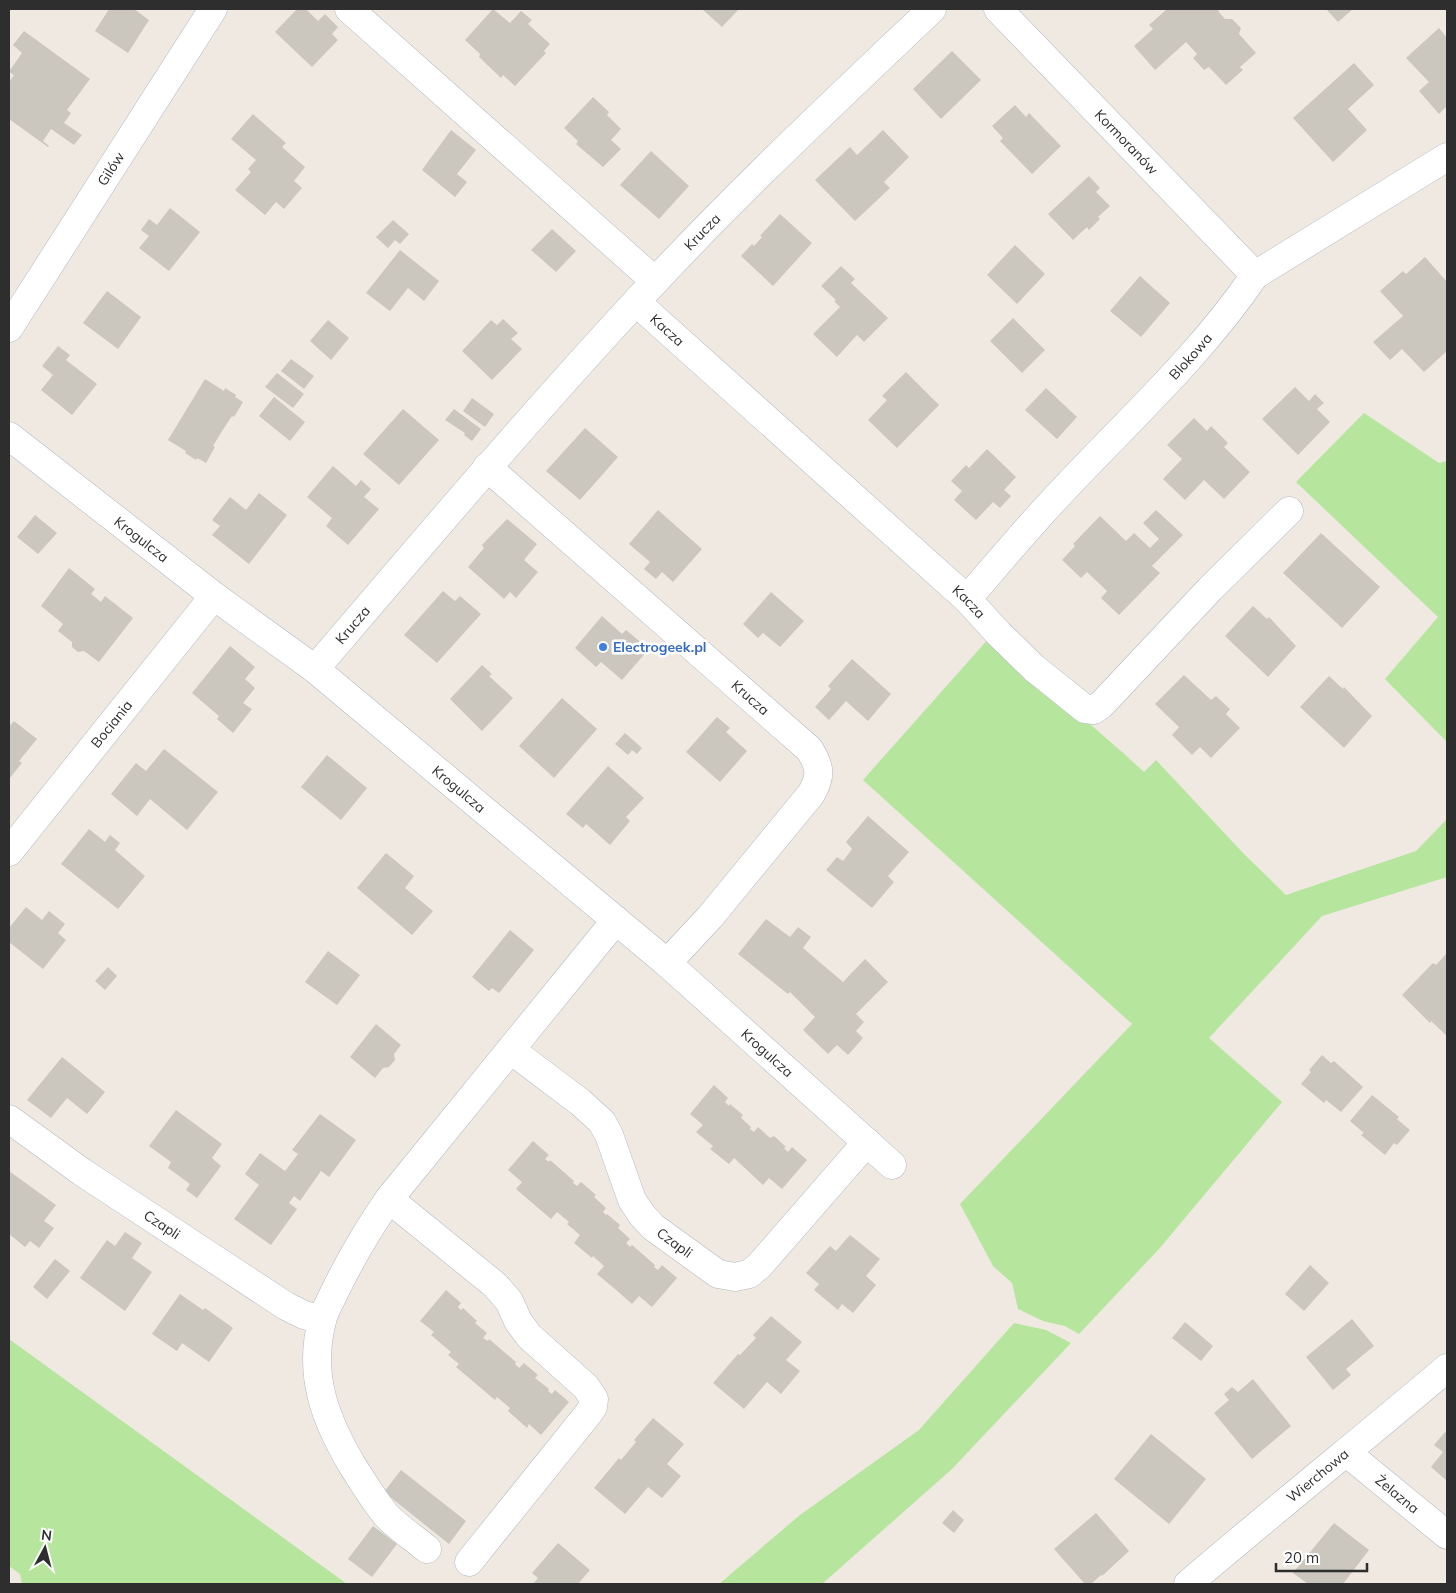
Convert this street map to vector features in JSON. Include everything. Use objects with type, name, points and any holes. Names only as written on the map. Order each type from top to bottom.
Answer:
[{"type":"street","name":"Gilów","points":[[9,328],[213,9]]},
{"type":"street","points":[[350,9],[655,282]]},
{"type":"street","name":"Krucza","points":[[315,669],[486,467],[636,302],[776,157],[932,9]]},
{"type":"street","name":"Kormoranów","points":[[998,9],[1255,275]]},
{"type":"street","name":"Blokowa","points":[[967,599],[1067,485],[1154,397],[1234,306],[1255,275],[1447,157]]},
{"type":"street","name":"Kacza","points":[[636,302],[967,599],[998,634],[1034,668],[1085,709],[1094,710],[1102,704],[1210,588],[1289,511]]},
{"type":"street","name":"Krogulcza","points":[[9,436],[214,596],[315,669],[667,963],[892,1165]]},
{"type":"street","name":"Krucza","points":[[486,467],[809,749],[817,761],[817,784],[811,794],[710,917],[667,963]]},
{"type":"street","name":"Bociania","points":[[9,852],[214,596]]},
{"type":"street","points":[[427,1549],[388,1516],[368,1491],[335,1436],[319,1391],[318,1347],[322,1320],[353,1254],[390,1198],[616,920]]},
{"type":"street","name":"Czapli","points":[[511,1050],[586,1106],[602,1122],[609,1135],[632,1200],[642,1215],[653,1227],[718,1274],[735,1277],[749,1274],[759,1266],[867,1142]]},
{"type":"street","name":"Czapli","points":[[9,1119],[82,1172],[286,1306],[304,1315],[322,1320]]},
{"type":"street","points":[[390,1198],[495,1285],[509,1301],[518,1321],[529,1336],[586,1387],[594,1399],[588,1414],[469,1562]]},
{"type":"street","name":"Wierchowa","points":[[1188,1584],[1276,1508],[1347,1453],[1447,1368]]},
{"type":"street","name":"Żelazna","points":[[1347,1453],[1447,1535]]},
{"type":"green space","points":[[1364,413],[1439,463],[1447,461],[1447,742],[1385,679],[1438,617],[1296,482]]},
{"type":"green space","points":[[990,637],[1144,772],[1156,760],[1244,854],[1286,895],[1416,851],[1447,819],[1447,877],[1322,916],[1209,1038],[1282,1102],[1159,1249],[1079,1334],[1065,1326],[1043,1321],[1018,1309],[1012,1283],[993,1266],[960,1204],[1132,1024],[863,780]]},
{"type":"green space","points":[[1014,1323],[1046,1330],[1071,1343],[952,1469],[822,1584],[719,1584],[800,1515],[919,1430]]},
{"type":"green space","points":[[9,1339],[347,1584],[22,1584],[20,1574],[9,1566]]},
{"type":"building","points":[[109,9],[134,9],[149,20],[128,53],[95,31]]},
{"type":"building","points":[[297,9],[306,9],[318,21],[325,14],[338,27],[332,34],[338,40],[312,67],[275,32]]},
{"type":"building","points":[[493,9],[510,23],[521,11],[532,20],[528,24],[550,44],[544,51],[546,53],[515,86],[503,75],[501,78],[479,57],[480,54],[465,40]]},
{"type":"building","points":[[702,9],[739,9],[722,27]]},
{"type":"building","points":[[1167,9],[1221,9],[1218,11],[1225,19],[1232,19],[1241,28],[1239,34],[1256,53],[1240,67],[1243,70],[1226,85],[1209,67],[1204,70],[1193,58],[1197,54],[1186,42],[1155,70],[1134,46],[1153,29],[1149,25]]},
{"type":"building","points":[[1326,9],[1353,9],[1338,22]]},
{"type":"building","points":[[1439,28],[1447,38],[1447,106],[1439,114],[1419,91],[1429,82],[1406,58]]},
{"type":"building","points":[[24,31],[90,79],[67,110],[71,113],[64,123],[82,135],[74,145],[51,129],[43,141],[48,147],[9,119],[9,82],[14,75],[9,72],[9,69],[22,53],[13,45]]},
{"type":"building","points":[[952,51],[981,80],[941,119],[913,89]]},
{"type":"building","points":[[1354,63],[1374,85],[1348,109],[1367,130],[1333,162],[1293,118]]},
{"type":"building","points":[[593,97],[609,112],[607,115],[621,129],[611,140],[621,149],[603,167],[576,144],[578,141],[564,128]]},
{"type":"building","points":[[1015,105],[1026,117],[1029,113],[1061,146],[1032,174],[1000,141],[1003,138],[992,126]]},
{"type":"building","points":[[253,114],[286,143],[282,147],[305,167],[294,181],[302,188],[284,209],[276,202],[265,215],[235,190],[251,172],[248,169],[256,160],[231,139]]},
{"type":"building","points":[[451,130],[476,150],[457,174],[467,182],[455,197],[422,170]]},
{"type":"building","points":[[883,130],[909,157],[884,182],[890,188],[855,221],[815,180],[850,147],[857,155]]},
{"type":"building","points":[[651,151],[689,186],[659,219],[620,185]]},
{"type":"building","points":[[1089,176],[1100,188],[1096,192],[1110,206],[1098,217],[1100,219],[1089,230],[1087,227],[1073,240],[1048,214]]},
{"type":"building","points":[[170,208],[200,232],[169,271],[139,248],[149,236],[141,230],[149,219],[157,225]]},
{"type":"building","points":[[780,214],[812,243],[773,286],[741,256],[752,244],[754,246],[762,237],[760,236]]},
{"type":"building","points":[[393,220],[409,234],[400,244],[395,240],[388,248],[376,237]]},
{"type":"building","points":[[552,229],[576,251],[556,272],[531,250]]},
{"type":"building","points":[[1015,245],[1045,274],[1017,304],[987,275]]},
{"type":"building","points":[[400,250],[439,281],[424,301],[408,288],[390,311],[366,293]]},
{"type":"building","points":[[1425,257],[1447,282],[1447,351],[1424,372],[1402,349],[1390,360],[1373,342],[1403,316],[1380,291],[1403,271],[1406,274]]},
{"type":"building","points":[[841,266],[855,279],[851,283],[888,318],[864,342],[857,335],[837,357],[813,334],[840,307],[834,301],[836,300],[821,286]]},
{"type":"building","points":[[1140,276],[1170,303],[1141,337],[1110,311]]},
{"type":"building","points":[[107,291],[141,317],[118,349],[83,323]]},
{"type":"building","points":[[1013,318],[1045,350],[1022,373],[990,341]]},
{"type":"building","points":[[503,319],[518,333],[511,339],[522,349],[492,380],[462,351],[491,320],[497,325]]},
{"type":"building","points":[[328,320],[349,338],[331,360],[310,341]]},
{"type":"building","points":[[58,346],[70,355],[66,360],[97,384],[72,415],[41,390],[53,375],[42,366]]},
{"type":"building","points":[[291,359],[314,376],[304,389],[281,371]]},
{"type":"building","points":[[906,372],[939,405],[897,448],[868,420],[887,400],[882,396]]},
{"type":"building","points":[[277,373],[304,394],[293,408],[265,387]]},
{"type":"building","points":[[205,379],[224,391],[225,388],[243,402],[234,417],[232,416],[222,431],[206,463],[197,458],[196,460],[185,453],[186,451],[168,440]]},
{"type":"building","points":[[1295,387],[1309,401],[1315,394],[1324,403],[1317,409],[1330,422],[1298,455],[1262,419]]},
{"type":"building","points":[[1046,388],[1077,417],[1057,439],[1025,410]]},
{"type":"building","points":[[274,397],[305,422],[290,441],[259,416]]},
{"type":"building","points":[[472,398],[494,414],[485,427],[463,411]]},
{"type":"building","points":[[403,409],[439,440],[399,485],[363,454]]},
{"type":"building","points":[[454,409],[481,429],[472,441],[464,435],[465,433],[445,420]]},
{"type":"building","points":[[1194,418],[1207,431],[1211,426],[1228,443],[1224,447],[1250,472],[1224,499],[1204,480],[1185,500],[1163,479],[1182,459],[1167,445]]},
{"type":"building","points":[[585,428],[618,457],[580,500],[546,471]]},
{"type":"building","points":[[987,449],[1016,477],[1004,490],[1011,496],[1000,508],[993,502],[976,520],[954,500],[962,491],[951,481],[966,465],[969,468]]},
{"type":"building","points":[[333,466],[356,486],[361,480],[371,489],[364,497],[379,509],[348,545],[326,526],[332,518],[307,497]]},
{"type":"building","points":[[259,493],[287,515],[249,564],[212,535],[220,526],[212,520],[230,497],[246,510]]},
{"type":"building","points":[[658,510],[702,549],[673,582],[662,572],[656,579],[644,569],[650,562],[629,544]]},
{"type":"building","points":[[1156,510],[1183,535],[1152,566],[1160,573],[1119,615],[1101,598],[1107,591],[1087,572],[1081,578],[1062,560],[1075,546],[1073,544],[1100,516],[1126,541],[1134,533],[1150,548],[1159,539],[1143,523]]},
{"type":"building","points":[[35,515],[57,533],[38,554],[17,537]]},
{"type":"building","points":[[507,519],[537,544],[524,560],[538,572],[516,598],[510,592],[504,599],[468,567],[484,548],[482,545]]},
{"type":"building","points":[[1321,533],[1380,587],[1342,628],[1283,573]]},
{"type":"building","points":[[69,568],[95,589],[91,594],[101,602],[105,596],[133,618],[99,662],[84,651],[78,652],[72,647],[72,642],[58,631],[63,624],[41,606]]},
{"type":"building","points":[[443,591],[455,601],[460,596],[481,614],[437,663],[404,635]]},
{"type":"building","points":[[771,592],[804,621],[780,647],[763,633],[758,638],[743,624]]},
{"type":"building","points":[[1253,606],[1267,619],[1269,617],[1296,646],[1268,677],[1225,636]]},
{"type":"building","points":[[602,616],[622,634],[626,630],[649,649],[622,680],[601,662],[596,667],[575,648]]},
{"type":"building","points":[[230,646],[255,667],[245,679],[255,688],[243,703],[252,709],[233,733],[217,719],[219,716],[192,693]]},
{"type":"building","points":[[852,659],[891,694],[868,721],[846,701],[829,720],[815,707],[831,689],[828,686]]},
{"type":"building","points":[[482,665],[492,674],[489,676],[513,698],[482,731],[450,699]]},
{"type":"building","points":[[1184,675],[1211,700],[1216,696],[1230,709],[1226,714],[1240,728],[1211,758],[1200,747],[1192,755],[1172,735],[1179,727],[1155,704]]},
{"type":"building","points":[[1329,676],[1343,689],[1344,687],[1372,716],[1344,748],[1300,707]]},
{"type":"building","points":[[562,698],[597,729],[554,778],[519,746]]},
{"type":"building","points":[[717,717],[730,728],[726,732],[747,751],[720,782],[686,752]]},
{"type":"building","points":[[14,721],[37,739],[19,761],[22,763],[9,779],[9,727]]},
{"type":"building","points":[[625,733],[642,748],[637,754],[632,750],[628,755],[615,744]]},
{"type":"building","points":[[164,749],[218,792],[187,830],[150,799],[137,816],[111,794],[136,763],[146,771]]},
{"type":"building","points":[[327,755],[367,788],[341,820],[301,787]]},
{"type":"building","points":[[608,766],[644,798],[626,817],[630,821],[610,845],[586,824],[583,828],[566,814]]},
{"type":"building","points":[[868,816],[909,852],[888,876],[894,882],[872,908],[826,870],[837,857],[843,861],[852,849],[846,842]]},
{"type":"building","points":[[89,829],[105,842],[110,835],[120,843],[115,850],[145,876],[118,909],[61,864]]},
{"type":"building","points":[[386,853],[414,876],[405,888],[433,911],[412,935],[357,888]]},
{"type":"building","points":[[26,907],[42,920],[49,911],[65,924],[58,933],[66,940],[43,969],[9,942],[9,928]]},
{"type":"building","points":[[766,919],[790,937],[798,927],[811,937],[803,948],[843,982],[865,959],[888,982],[856,1014],[864,1022],[856,1031],[863,1038],[848,1055],[837,1045],[828,1054],[803,1030],[815,1017],[790,992],[788,994],[738,954]]},
{"type":"building","points":[[510,930],[534,950],[499,993],[492,988],[489,991],[472,977]]},
{"type":"building","points":[[328,951],[360,975],[337,1005],[305,982]]},
{"type":"building","points":[[1447,953],[1447,1036],[1431,1021],[1430,1023],[1402,995],[1433,963],[1436,965]]},
{"type":"building","points":[[108,967],[117,976],[105,990],[95,981]]},
{"type":"building","points":[[376,1024],[401,1045],[394,1054],[395,1060],[389,1067],[383,1068],[375,1078],[350,1057]]},
{"type":"building","points":[[1322,1055],[1331,1063],[1334,1061],[1363,1087],[1341,1112],[1326,1100],[1324,1103],[1301,1084],[1311,1072],[1309,1070]]},
{"type":"building","points":[[62,1057],[105,1092],[87,1114],[67,1098],[51,1118],[27,1100]]},
{"type":"building","points":[[714,1085],[728,1098],[725,1102],[743,1115],[741,1118],[751,1127],[750,1129],[754,1132],[758,1127],[770,1138],[774,1136],[786,1147],[784,1148],[788,1152],[792,1147],[807,1160],[782,1189],[769,1178],[763,1185],[734,1158],[729,1164],[710,1149],[713,1146],[696,1132],[703,1125],[690,1114]]},
{"type":"building","points":[[1372,1095],[1399,1117],[1397,1119],[1410,1130],[1397,1145],[1394,1143],[1385,1155],[1361,1135],[1364,1133],[1350,1121]]},
{"type":"building","points":[[176,1110],[222,1144],[212,1158],[221,1166],[197,1198],[186,1190],[190,1184],[168,1168],[171,1162],[149,1146]]},
{"type":"building","points":[[320,1114],[356,1140],[329,1177],[321,1171],[300,1201],[294,1196],[289,1203],[297,1209],[271,1245],[234,1219],[259,1185],[245,1174],[260,1153],[285,1171],[298,1154],[292,1150]]},
{"type":"building","points":[[533,1141],[549,1155],[545,1159],[549,1162],[550,1160],[574,1181],[573,1183],[577,1186],[581,1182],[596,1195],[594,1197],[606,1208],[603,1212],[620,1225],[618,1228],[630,1239],[626,1243],[630,1247],[632,1245],[655,1265],[654,1267],[658,1270],[662,1265],[677,1278],[652,1307],[639,1296],[632,1304],[597,1274],[604,1266],[574,1243],[580,1235],[567,1224],[569,1222],[557,1212],[551,1219],[516,1189],[522,1182],[508,1170]]},
{"type":"building","points":[[9,1171],[56,1205],[44,1221],[54,1228],[39,1248],[30,1241],[25,1247],[9,1234]]},
{"type":"building","points":[[125,1232],[142,1243],[132,1258],[152,1272],[125,1311],[80,1278],[107,1240],[115,1246]]},
{"type":"building","points":[[850,1235],[880,1259],[866,1276],[876,1285],[853,1313],[842,1304],[838,1310],[814,1290],[819,1284],[806,1273],[830,1246],[836,1251]]},
{"type":"building","points":[[55,1259],[70,1271],[47,1299],[33,1287]]},
{"type":"building","points":[[1310,1265],[1329,1283],[1304,1311],[1285,1294]]},
{"type":"building","points":[[446,1290],[461,1303],[458,1307],[461,1310],[463,1308],[477,1321],[475,1323],[487,1333],[483,1338],[488,1341],[489,1339],[516,1362],[515,1364],[519,1368],[524,1363],[538,1375],[535,1378],[549,1389],[548,1391],[552,1394],[555,1390],[569,1402],[541,1435],[529,1424],[527,1428],[508,1411],[510,1408],[497,1397],[495,1400],[456,1367],[459,1364],[448,1355],[451,1352],[431,1335],[434,1332],[420,1321]]},
{"type":"building","points":[[180,1294],[203,1310],[205,1308],[233,1328],[209,1362],[182,1343],[177,1351],[152,1334]]},
{"type":"building","points":[[771,1316],[802,1342],[786,1360],[800,1371],[781,1394],[767,1382],[744,1409],[713,1383],[738,1354],[740,1355],[756,1338],[753,1335]]},
{"type":"building","points":[[1352,1319],[1374,1346],[1346,1369],[1351,1375],[1333,1390],[1306,1357]]},
{"type":"building","points":[[1185,1322],[1213,1346],[1201,1361],[1172,1338]]},
{"type":"building","points":[[1253,1379],[1291,1426],[1252,1459],[1214,1413],[1229,1400],[1224,1394],[1232,1387],[1238,1392]]},
{"type":"building","points":[[653,1418],[684,1444],[667,1464],[681,1476],[662,1498],[648,1487],[625,1514],[594,1488],[619,1458],[621,1460],[636,1442],[634,1440]]},
{"type":"building","points":[[1445,1432],[1447,1434],[1447,1481],[1431,1467],[1443,1452],[1434,1445]]},
{"type":"building","points":[[1151,1434],[1206,1479],[1169,1524],[1114,1479]]},
{"type":"building","points":[[401,1470],[466,1521],[449,1544],[384,1492]]},
{"type":"building","points":[[953,1510],[964,1520],[954,1533],[942,1523]]},
{"type":"building","points":[[1096,1513],[1129,1551],[1102,1576],[1091,1584],[1085,1584],[1054,1549]]},
{"type":"building","points":[[1334,1523],[1369,1550],[1343,1584],[1308,1584],[1293,1573]]},
{"type":"building","points":[[373,1526],[397,1544],[372,1577],[348,1559]]},
{"type":"building","points":[[558,1543],[590,1570],[578,1584],[533,1584],[538,1578],[532,1573]]},
{"type":"place","name":"Electrogeek.pl","points":[[603,647]]}]
